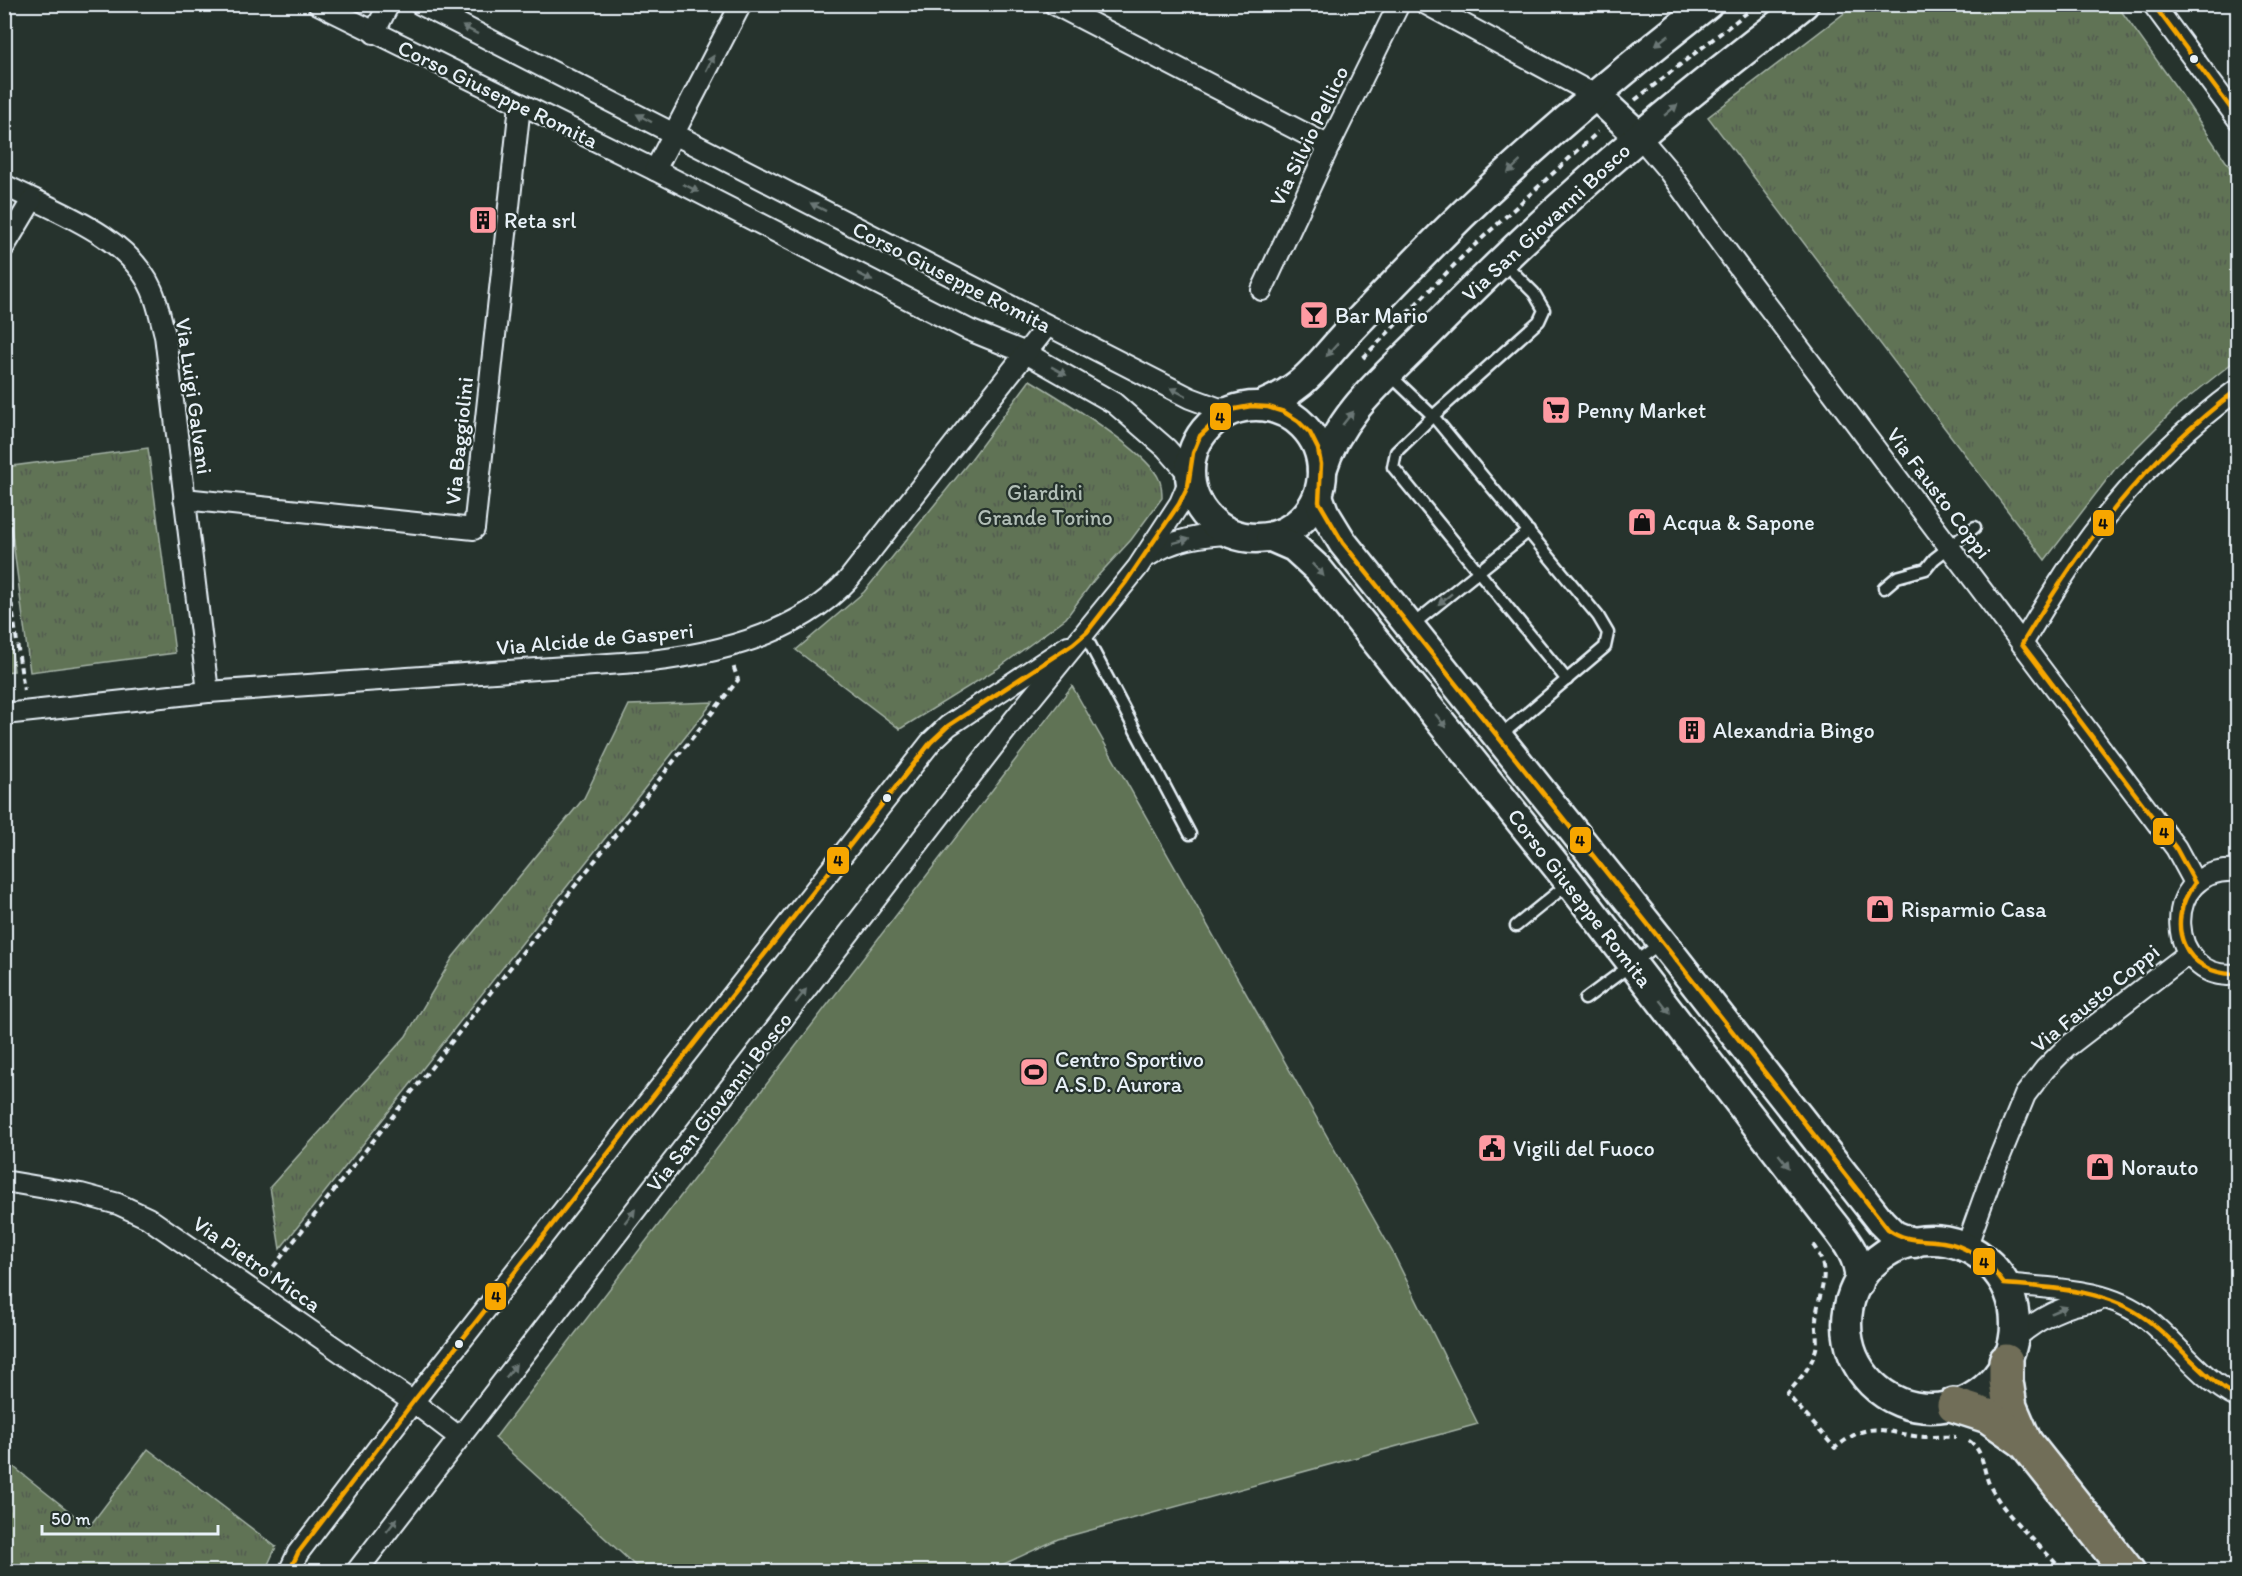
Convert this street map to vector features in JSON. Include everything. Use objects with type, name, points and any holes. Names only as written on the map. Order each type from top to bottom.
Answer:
[{"type":"highway","points":[[2010,1350],[2006,1381],[2010,1407],[2025,1442]]},
{"type":"highway","points":[[1954,1405],[1988,1416],[2025,1442],[2072,1491],[2128,1572]]},
{"type":"main road","points":[[1246,408],[1286,413],[1307,430],[1318,448],[1320,483],[1310,510],[1286,531],[1271,537],[1246,538],[1232,534],[1215,525],[1202,511],[1195,498],[1189,477],[1191,455],[1202,433],[1215,419],[1246,408],[1283,396],[1306,380],[1347,333],[1445,232],[1595,95],[1708,4]]},
{"type":"main road","name":"Via San Giovanni Bosco","points":[[1320,483],[1331,443],[1365,397],[1502,261],[1639,136],[1804,4]]},
{"type":"main road","points":[[1595,95],[1639,136]]},
{"type":"main road","name":"Corso Giuseppe Romita","points":[[1320,483],[1324,512],[1343,543],[1662,942],[1881,1222],[1894,1235],[1914,1243]]},
{"type":"main road","name":"Corso Giuseppe Romita","points":[[1271,537],[1294,548],[1318,569],[1570,883],[1829,1218],[1853,1254],[1859,1270],[1859,1283]]},
{"type":"main road","points":[[1941,1241],[1966,1248],[1988,1263],[2004,1284],[2013,1308],[2010,1350],[1993,1381],[1982,1391],[1954,1405],[1922,1407],[1900,1402],[1879,1390],[1863,1373],[1852,1351],[1848,1334],[1849,1307],[1859,1283],[1869,1268],[1898,1248],[1914,1243],[1941,1241]]},
{"type":"street","name":"Corso Giuseppe Romita","points":[[318,4],[655,170],[969,330],[1026,353],[1119,407],[1166,448],[1189,477]]},
{"type":"street","name":"Corso Giuseppe Romita","points":[[374,33],[389,4]]},
{"type":"street","name":"Corso Giuseppe Romita","points":[[420,4],[1190,398],[1217,408],[1246,408]]},
{"type":"street","points":[[655,170],[741,4]]},
{"type":"street","points":[[1054,4],[1329,146]]},
{"type":"street","name":"Via Silvio Pellico","points":[[1262,290],[1399,4]]},
{"type":"street","points":[[1426,4],[1595,95]]},
{"type":"street","points":[[2153,4],[2238,119]]},
{"type":"street","name":"Via Baggiolini","points":[[184,499],[474,529],[520,105]]},
{"type":"street","name":"Via Fausto Coppi","points":[[1639,136],[1667,170],[2176,848],[2195,883],[2186,895],[2180,910],[2178,925],[2181,940],[2189,953],[2200,965],[2215,972],[2238,974]]},
{"type":"street","name":"Via Luigi Galvani","points":[[4,185],[104,235],[131,258],[151,290],[165,335],[208,692]]},
{"type":"street","points":[[4,247],[32,200]]},
{"type":"street","name":"Via Alcide de Gasperi","points":[[4,714],[208,692],[651,661],[710,652],[726,647],[792,621],[823,604],[835,594],[1047,326]]},
{"type":"street","points":[[2022,644],[2090,537],[2142,474],[2172,443],[2238,389]]},
{"type":"street","points":[[1138,567],[1180,503],[1189,477]]},
{"type":"street","points":[[1138,567],[1147,557],[1171,543],[1202,536],[1232,534]]},
{"type":"street","name":"Via San Giovanni Bosco","points":[[356,1572],[1013,722],[1138,567]]},
{"type":"street","name":"Via San Giovanni Bosco","points":[[289,1572],[298,1553],[413,1402],[931,742],[948,726],[1085,635]]},
{"type":"street","points":[[2195,883],[2210,874],[2226,870],[2238,871]]},
{"type":"street","name":"Via Fausto Coppi","points":[[1966,1248],[1991,1178],[2025,1095],[2045,1069],[2067,1047],[2189,953]]},
{"type":"street","name":"Via Pietro Micca","points":[[4,1181],[81,1194],[118,1204],[148,1218],[413,1402],[459,1437]]},
{"type":"street","points":[[2004,1284],[2099,1295],[2137,1312],[2198,1370],[2235,1398]]},
{"type":"street","points":[[2010,1350],[2033,1323],[2068,1306],[2111,1300]]},
{"type":"lane","points":[[1502,261],[1533,294],[1544,310],[1539,321],[1396,452],[1394,467],[1567,680]]},
{"type":"lane","points":[[1389,374],[1433,417],[1598,615],[1608,633],[1605,648],[1499,738]]},
{"type":"lane","points":[[1884,588],[1897,577],[1926,569],[1975,527]]},
{"type":"lane","points":[[1411,626],[1529,531]]},
{"type":"lane","points":[[1085,635],[1190,834]]},
{"type":"lane","points":[[1516,926],[1570,883]]},
{"type":"lane","points":[[1585,999],[1662,942]]},
{"type":"path","points":[[1640,96],[1758,4]]},
{"type":"path","points":[[1360,362],[1466,253],[1594,135]]},
{"type":"path","points":[[4,552],[27,712]]},
{"type":"path","points":[[255,1291],[738,680],[726,647]]},
{"type":"path","points":[[1809,1239],[1819,1254],[1824,1270],[1824,1288],[1816,1320],[1817,1345],[1807,1370],[1787,1394],[1835,1448],[1850,1437],[1876,1429],[1921,1436],[1964,1438],[1971,1442],[1979,1449],[1990,1486],[2018,1524],[2063,1572]]},
{"type":"green space","points":[[1855,5],[2117,5],[2181,94],[2237,178],[2237,359],[2177,407],[2115,469],[2045,560],[1708,117]]},
{"type":"green space","name":"Giardini Grande Torino","points":[[1030,380],[1101,425],[1138,454],[1159,479],[1162,498],[1131,540],[1094,580],[1066,618],[997,669],[900,729],[796,650],[864,592],[969,462]]},
{"type":"green space","points":[[148,448],[175,653],[30,672],[5,467]]},
{"type":"green space","points":[[11,643],[14,671],[5,672],[5,644]]},
{"type":"green space","name":"Centro Sportivo A.S.D. Aurora","points":[[1072,686],[1392,1251],[1478,1424],[1058,1539],[989,1571],[641,1571],[495,1438]]},
{"type":"green space","points":[[713,702],[280,1249],[270,1187],[406,1036],[453,957],[584,798],[629,705]]},
{"type":"green space","points":[[148,1449],[276,1547],[265,1571],[5,1571],[5,1460],[89,1527]]},
{"type":"transit line","name":"4","points":[[2153,4],[2238,118]]},
{"type":"transit line","name":"4","points":[[2238,389],[2172,445],[2117,506],[2068,571],[2022,644],[2176,848],[2195,883],[2185,899],[2181,915],[2180,930],[2184,945],[2192,957],[2204,966],[2219,972],[2238,974]]},
{"type":"transit line","name":"4","points":[[289,1572],[298,1553],[413,1402],[931,742],[948,726],[1073,644],[1087,632],[1126,582],[1179,504],[1188,486],[1193,453],[1200,436],[1220,417],[1235,409],[1251,406],[1268,407],[1284,412],[1310,433],[1318,449],[1321,464],[1319,502],[1343,543],[1888,1229],[1908,1238],[1943,1242],[1961,1247],[1992,1269],[2004,1284],[2078,1292],[2113,1301],[2130,1309],[2146,1319],[2212,1379],[2238,1398]]},
{"type":"place","name":"Reta srl","points":[[483,220]]},
{"type":"place","name":"Bar Mario","points":[[1314,315]]},
{"type":"place","name":"Penny Market","points":[[1556,410]]},
{"type":"place","name":"Acqua & Sapone","points":[[1642,522]]},
{"type":"place","name":"Alexandria Bingo","points":[[1692,730]]},
{"type":"place","name":"Risparmio Casa","points":[[1880,909]]},
{"type":"place","name":"Centro Sportivo A.S.D. Aurora","points":[[1034,1072]]},
{"type":"place","name":"Vigili del Fuoco","points":[[1492,1148]]},
{"type":"place","name":"Norauto","points":[[2100,1167]]}]
